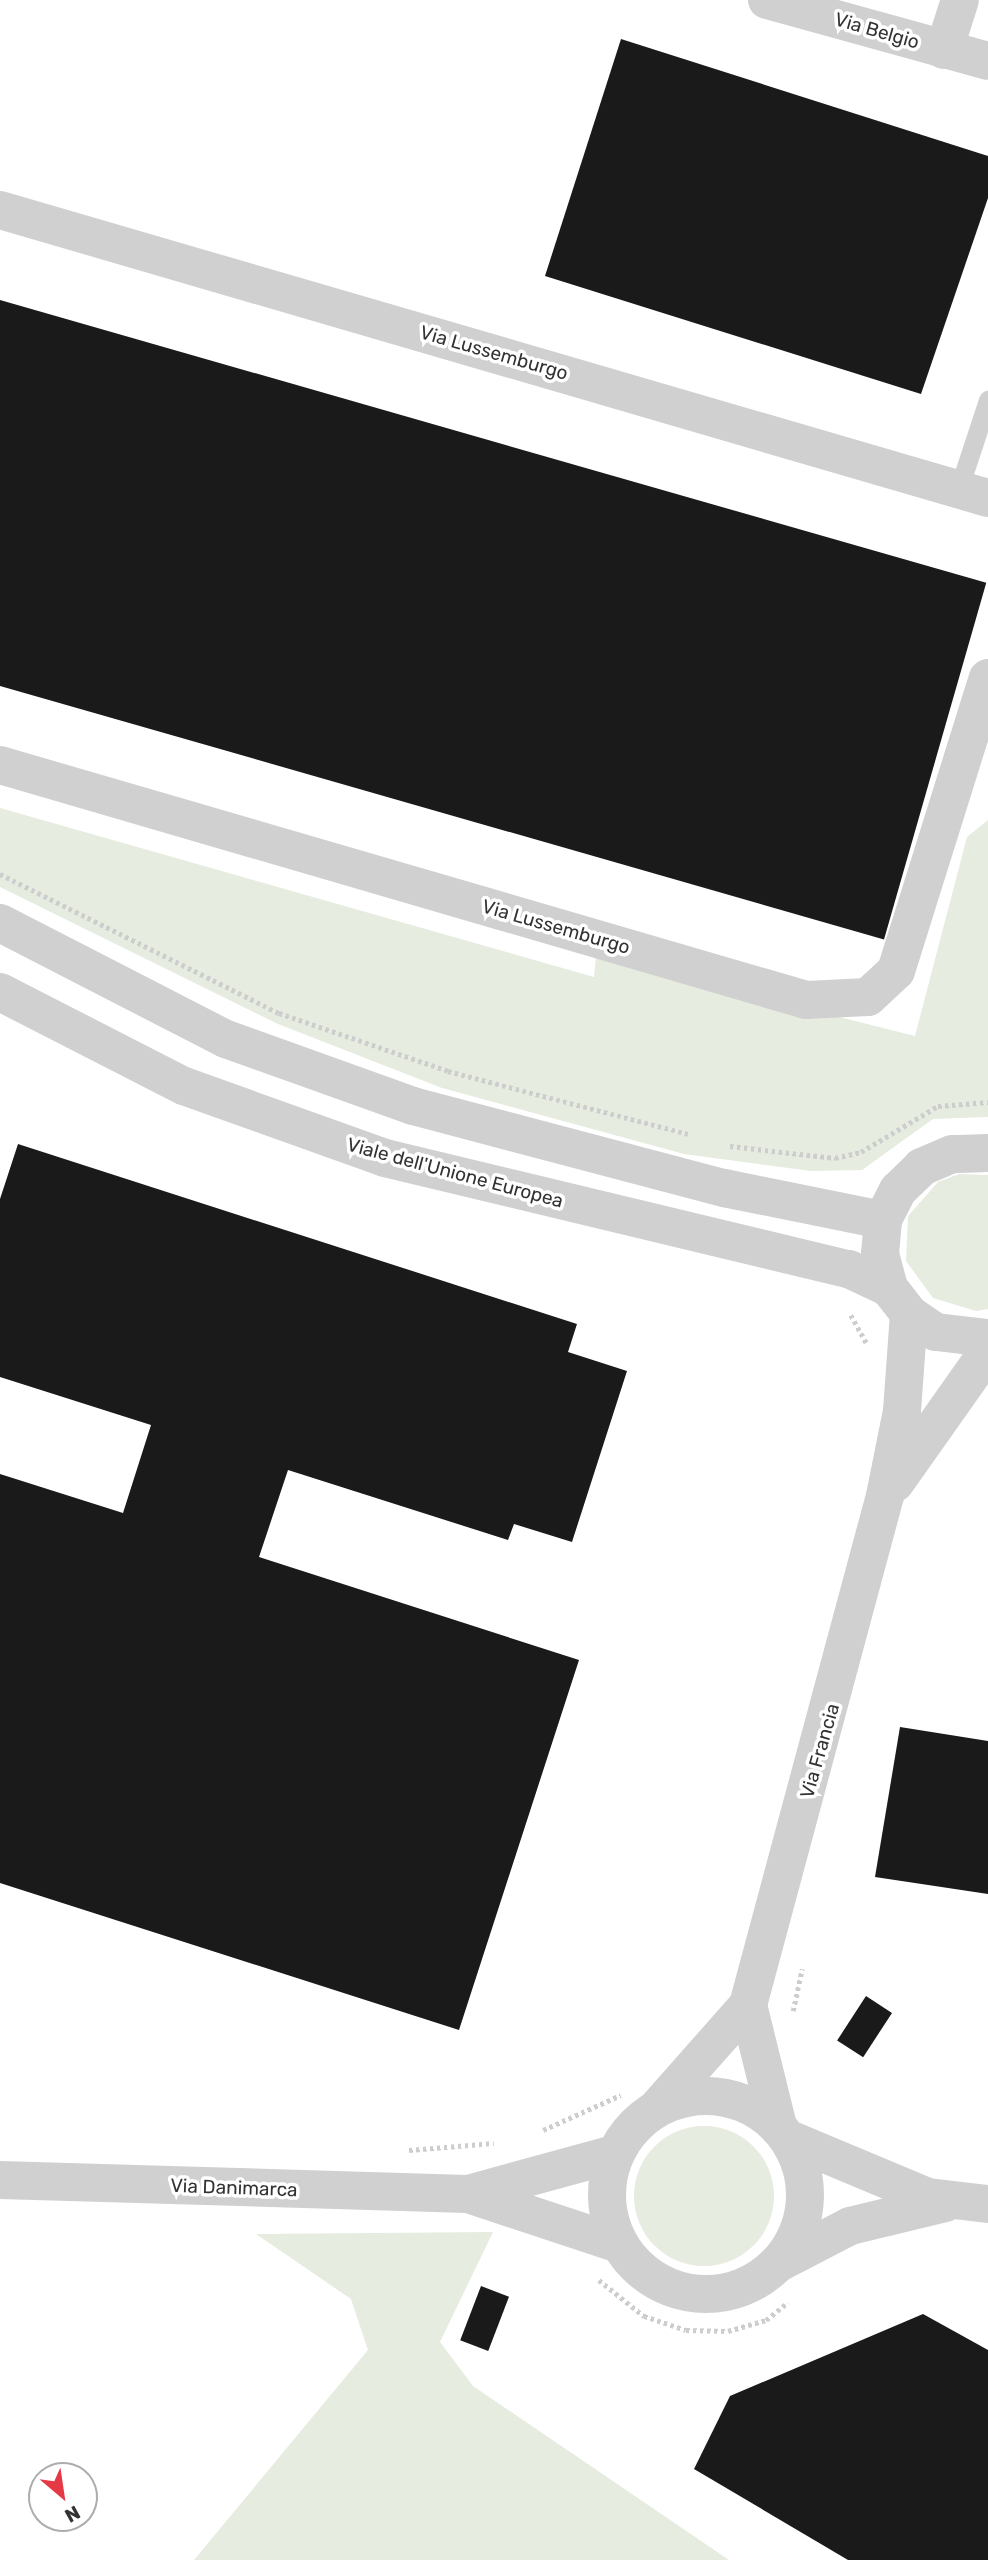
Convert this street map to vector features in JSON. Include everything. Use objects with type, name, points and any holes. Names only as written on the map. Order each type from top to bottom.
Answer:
[{"type":"street","name":"Via Belgio","points":[[767,0],[988,61]]},
{"type":"street","points":[[944,50],[960,0]]},
{"type":"street","name":"Via Lussemburgo","points":[[0,210],[973,493]]},
{"type":"street","name":"Via Lussemburgo","points":[[0,765],[806,1000],[868,997],[896,971],[977,767],[988,678]]},
{"type":"street","points":[[0,923],[226,1039],[413,1106],[724,1188],[883,1220]]},
{"type":"street","name":"Viale dell'Unione Europea","points":[[0,992],[184,1086],[385,1158],[849,1269],[899,1301],[936,1332],[988,1338]]},
{"type":"street","points":[[899,1301],[880,1254],[883,1220],[898,1190],[922,1167],[952,1154],[987,1152]]},
{"type":"street","name":"Via Francia","points":[[786,2134],[748,2005],[885,1496],[902,1411],[899,1301]]},
{"type":"street","name":"Via Francia","points":[[885,1496],[988,1351]]},
{"type":"street","name":"Via Francia","points":[[646,2098],[748,2005]]},
{"type":"street","points":[[713,2095],[748,2105],[786,2134],[876,2180],[971,2202],[850,2226],[777,2263],[753,2282],[693,2294],[638,2268],[619,2244],[607,2215],[614,2154],[646,2098],[713,2095]]},
{"type":"street","points":[[777,2263],[796,2238],[805,2207],[786,2134]]},
{"type":"street","name":"Via Danimarca","points":[[468,2194],[614,2154]]},
{"type":"street","name":"Via Danimarca","points":[[0,2180],[468,2194],[619,2244]]},
{"type":"lane","points":[[973,493],[988,400]]},
{"type":"path","points":[[0,874],[279,1013],[448,1071],[695,1136]]},
{"type":"path","points":[[721,1143],[835,1158],[861,1152],[938,1106],[988,1102]]},
{"type":"path","points":[[843,1307],[870,1360]]},
{"type":"path","points":[[792,2018],[803,1965]]},
{"type":"path","points":[[531,2135],[646,2098]]},
{"type":"path","points":[[405,2150],[507,2141]]},
{"type":"path","points":[[593,2276],[644,2316],[686,2330],[727,2331],[766,2320],[798,2295]]},
{"type":"shaded area","points":[[0,808],[594,977],[596,956],[915,1036],[967,837],[988,820],[988,1117],[933,1119],[862,1170],[811,1171],[684,1154],[442,1088],[278,1024],[0,887]]},
{"type":"shaded area","points":[[959,1174],[988,1175],[988,1309],[976,1311],[933,1298],[906,1261],[908,1216],[938,1182]]},
{"type":"shaded area","points":[[704,2126],[731,2132],[753,2147],[768,2169],[774,2196],[768,2223],[753,2245],[731,2260],[704,2266],[677,2260],[655,2245],[640,2223],[634,2196],[640,2169],[655,2147],[677,2132]]},
{"type":"shaded area","points":[[493,2232],[440,2342],[473,2386],[729,2560],[194,2560],[368,2350],[351,2299],[256,2234]]},
{"type":"building","points":[[621,39],[988,156],[988,198],[921,394],[545,276]]},
{"type":"building","points":[[0,300],[986,583],[884,939],[0,686]]},
{"type":"building","points":[[18,1144],[577,1324],[568,1352],[627,1371],[572,1542],[514,1524],[508,1540],[288,1470],[259,1557],[579,1660],[459,2030],[0,1883],[0,1474],[123,1513],[151,1425],[0,1377],[0,1199]]},
{"type":"building","points":[[900,1727],[988,1741],[988,1894],[875,1877]]},
{"type":"building","points":[[866,1996],[892,2013],[863,2057],[837,2040]]},
{"type":"building","points":[[481,2286],[509,2297],[488,2351],[460,2340]]},
{"type":"building","points":[[923,2314],[988,2350],[988,2560],[848,2560],[694,2469],[730,2396]]}]
